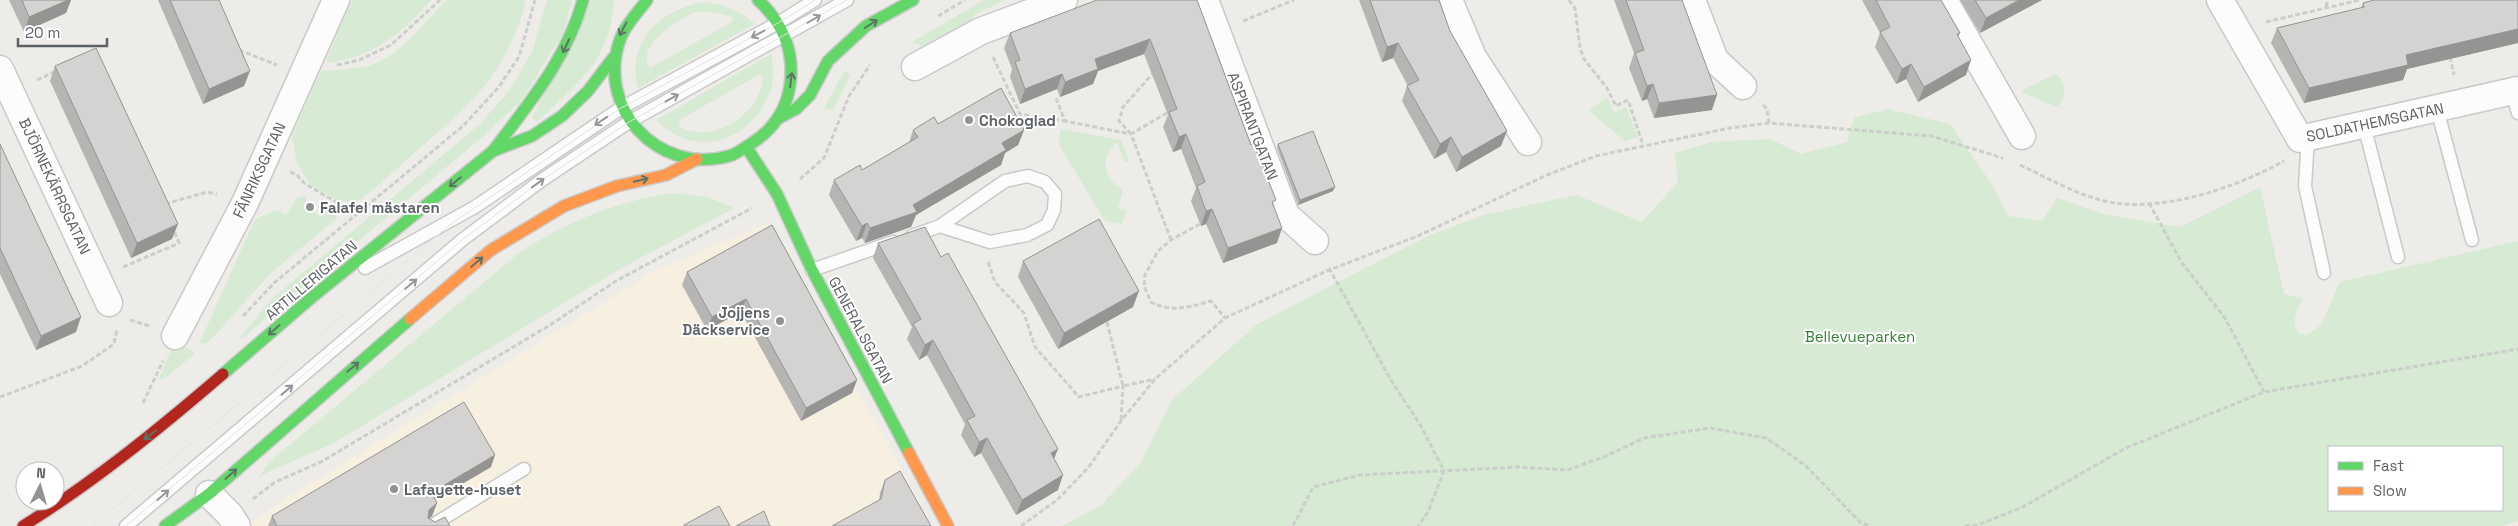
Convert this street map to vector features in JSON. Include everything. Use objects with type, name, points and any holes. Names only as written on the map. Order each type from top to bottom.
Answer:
[{"type":"main road","points":[[493,151],[544,82],[565,49],[580,11],[582,0]]},
{"type":"main road","points":[[632,0],[634,13]]},
{"type":"main road","name":"ARTILLERIGATAN","points":[[647,0],[634,13],[620,34],[613,58],[614,86],[621,108],[629,122],[642,137],[659,149],[677,156],[697,159],[723,158],[747,148],[758,140],[777,119],[788,97],[791,60],[785,36],[778,23],[758,0]]},
{"type":"main road","points":[[777,119],[796,109],[806,100],[828,61],[866,26],[912,0]]},
{"type":"main road","name":"ARTILLERIGATAN","points":[[23,526],[55,506],[162,427],[311,298],[493,151],[526,141],[576,106],[613,58]]},
{"type":"main road","name":"GENERALSGATAN","points":[[747,148],[777,194],[812,270],[948,526]]},
{"type":"main road","name":"ARTILLERIGATAN","points":[[165,526],[209,494],[343,375],[491,250],[564,206],[616,186],[666,175],[697,159]]},
{"type":"street","name":"FÄNRIKSGATAN","points":[[165,332],[245,202],[336,0]]},
{"type":"street","points":[[915,67],[981,32],[1064,0]]},
{"type":"street","name":"ASPIRANTGATAN","points":[[1205,0],[1286,215],[1316,241]]},
{"type":"street","points":[[1450,0],[1473,57],[1528,142]]},
{"type":"street","points":[[1692,0],[1715,60],[1743,86]]},
{"type":"street","points":[[1944,0],[2022,136]]},
{"type":"street","name":"SOLDATHEMSGATAN","points":[[2220,0],[2304,138],[2436,109],[2516,98]]},
{"type":"street","name":"BJÖRNEKÄRRSGATAN","points":[[0,69],[114,310]]},
{"type":"street","points":[[209,494],[233,521]]},
{"type":"lane","points":[[311,298],[476,207],[621,108],[778,23],[815,0]]},
{"type":"lane","points":[[126,526],[462,240],[542,180],[629,122],[847,0]]},
{"type":"lane","points":[[2436,109],[2472,240]]},
{"type":"lane","points":[[2364,125],[2398,257]]},
{"type":"lane","points":[[2304,138],[2305,186],[2324,273]]},
{"type":"lane","points":[[812,270],[940,226],[1005,181],[1028,176],[1045,182],[1055,194],[1054,210],[1047,225],[1027,235],[990,242],[940,226]]},
{"type":"lane","points":[[431,526],[524,469]]},
{"type":"path","points":[[234,48],[283,68],[308,64],[328,66],[359,60],[391,45],[440,0]]},
{"type":"path","name":"ARTILLERIGATAN","points":[[240,318],[274,283],[463,126],[498,88],[519,57],[535,0]]},
{"type":"path","points":[[1216,29],[1262,15],[1294,0]]},
{"type":"path","points":[[1569,0],[1575,8],[1580,48],[1584,59],[1607,88],[1616,106],[1628,100],[1643,145]]},
{"type":"path","points":[[2326,8],[2328,0]]},
{"type":"path","points":[[2237,29],[2360,0]]},
{"type":"path","points":[[981,32],[1020,114],[1131,134],[1167,114]]},
{"type":"path","points":[[2449,54],[2456,80]]},
{"type":"path","points":[[36,80],[60,69]]},
{"type":"path","points":[[1160,70],[1152,73],[1124,107],[1118,121],[1131,134],[1171,240]]},
{"type":"path","points":[[810,172],[824,158],[849,96],[860,79]]},
{"type":"path","points":[[1056,98],[1065,122]]},
{"type":"path","points":[[1021,526],[1057,500],[1082,475],[1121,421],[1155,379],[1225,318],[1329,270],[1418,236],[1546,175],[1596,156],[1643,145],[1769,123],[1931,136],[2020,164],[2080,193],[2123,204],[2149,203],[2190,197],[2230,187],[2290,158],[2304,138]]},
{"type":"path","points":[[264,161],[297,175],[304,183],[356,214]]},
{"type":"path","points":[[166,213],[162,205],[168,203],[207,192],[222,196]]},
{"type":"path","points":[[2149,203],[2182,263],[2225,318],[2264,392]]},
{"type":"path","points":[[233,521],[275,482],[321,462],[550,325],[616,281],[742,214]]},
{"type":"path","points":[[121,268],[180,243],[169,220]]},
{"type":"path","points":[[1200,224],[1171,240],[1158,251],[1145,275],[1144,286],[1151,302],[1164,309],[1180,309],[1212,301],[1225,318]]},
{"type":"path","points":[[990,242],[988,265],[995,282],[1024,313],[1035,347],[1080,398],[1155,379]]},
{"type":"path","points":[[1329,270],[1391,380],[1421,426],[1444,471],[1428,512],[1418,526]]},
{"type":"path","points":[[0,397],[82,366],[114,344],[114,310],[165,332],[142,408],[150,403]]},
{"type":"path","points":[[1106,322],[1122,386],[1121,421]]},
{"type":"path","points":[[1966,526],[1977,525],[2021,508],[2126,448],[2264,392],[2518,349]]},
{"type":"path","points":[[1293,526],[1313,487],[1360,475],[1519,467],[1567,470],[1604,457],[1644,438],[1710,428],[1766,438],[1805,465],[1861,523],[1871,526]]},
{"type":"shaded area","points":[[767,223],[932,526],[246,526],[274,506],[653,272]]},
{"type":"green space","points":[[352,0],[431,0],[408,24],[386,42],[360,55],[328,63],[327,59]]},
{"type":"green space","points":[[447,0],[526,0],[518,26],[497,69],[452,120],[377,187],[354,204],[335,199],[310,184],[297,164],[292,136],[321,71],[363,67],[388,57],[410,40]]},
{"type":"green space","points":[[547,0],[572,0],[564,32],[521,101],[486,134],[241,339],[241,336],[273,298],[480,124],[509,91],[532,52]]},
{"type":"green space","points":[[592,0],[614,0],[606,40],[590,69],[537,122],[532,118]]},
{"type":"green space","points":[[984,0],[1006,0],[976,14],[952,37],[927,49],[912,42]]},
{"type":"green space","points":[[705,2],[719,5],[738,12],[755,24],[638,88],[637,55],[642,42],[650,30],[661,20],[689,6]],"holes":[[[695,12],[712,12],[733,17],[732,22],[650,68],[647,59],[648,51],[661,34],[679,20]]]},
{"type":"green space","points":[[771,54],[773,72],[771,90],[763,107],[752,121],[738,132],[722,139],[704,142],[685,139],[669,131],[656,120]],"holes":[[[760,74],[763,79],[760,92],[753,104],[732,123],[719,129],[705,132],[691,131],[678,126],[681,119]]]},
{"type":"green space","points":[[845,70],[850,76],[834,109],[823,110]]},
{"type":"green space","points":[[2056,74],[2060,77],[2064,86],[2064,95],[2057,107],[2023,93],[2022,90]]},
{"type":"green space","points":[[1607,97],[1614,112],[1626,107],[1638,137],[1625,141],[1589,111]]},
{"type":"green space","name":"Bellevueparken","points":[[1888,109],[1950,124],[1993,186],[2008,216],[2042,221],[2057,198],[2103,214],[2180,227],[2260,187],[2284,294],[2303,299],[2295,316],[2295,324],[2299,333],[2307,335],[2321,325],[2340,282],[2518,241],[2518,521],[2503,526],[1062,526],[1100,506],[1140,464],[1172,400],[1256,325],[1430,235],[1484,215],[1576,195],[1642,222],[1678,182],[1675,153],[1712,142],[1770,139],[1801,154],[1847,142],[1854,118]]},
{"type":"green space","points":[[1061,129],[1121,140],[1130,162],[1124,161],[1117,142],[1111,148],[1108,155],[1106,168],[1111,180],[1123,190],[1118,208],[1126,211],[1122,224],[1105,221],[1058,143]]},
{"type":"green space","points":[[672,193],[708,197],[734,208],[618,270],[334,443],[266,473],[258,479],[268,463],[519,253],[554,232],[592,215],[632,202]]},
{"type":"green space","points":[[302,196],[307,198],[303,206],[322,217],[327,208],[336,215],[336,219],[270,274],[217,333],[207,343],[202,344],[200,342],[255,219],[277,210],[286,215],[297,198]]},
{"type":"green space","points":[[174,342],[194,352],[194,354],[164,379],[160,379],[159,378]]},
{"type":"building","points":[[22,0],[68,0],[29,17]]},
{"type":"building","points":[[170,0],[219,0],[250,71],[209,89]]},
{"type":"building","points":[[1097,0],[1197,0],[1251,145],[1254,144],[1276,200],[1272,202],[1282,228],[1228,248],[1212,209],[1206,211],[1197,186],[1205,182],[1186,134],[1179,137],[1169,112],[1177,109],[1150,39],[1095,59],[1098,69],[1065,82],[1062,74],[1025,89],[1015,62],[1020,60],[1010,33]]},
{"type":"building","points":[[1370,0],[1439,0],[1450,31],[1507,131],[1462,157],[1451,137],[1440,144],[1407,86],[1419,80],[1398,43],[1387,47]]},
{"type":"building","points":[[1626,0],[1682,0],[1717,95],[1659,103],[1653,84],[1647,86],[1635,53],[1644,50]]},
{"type":"building","points":[[1876,0],[1941,0],[1960,33],[1957,34],[1971,60],[1924,87],[1911,64],[1902,69],[1880,32],[1890,27]]},
{"type":"building","points":[[1975,0],[2019,0],[1986,18]]},
{"type":"building","points":[[2374,0],[2518,0],[2518,29],[2406,55],[2408,65],[2309,88],[2277,28],[2364,7],[2363,3]]},
{"type":"building","points":[[96,48],[178,224],[137,243],[55,66]]},
{"type":"building","points":[[1001,88],[1024,130],[1002,143],[1006,150],[913,205],[917,212],[870,228],[867,223],[862,226],[834,180],[860,165],[862,170],[918,137],[913,130],[934,117],[938,124]]},
{"type":"building","points":[[1313,131],[1335,187],[1300,200],[1278,144]]},
{"type":"building","points":[[0,144],[81,317],[41,336],[0,248]]},
{"type":"building","points":[[1099,219],[1139,291],[1064,333],[1023,261]]},
{"type":"building","name":"Jojjens Däckservice","points":[[772,225],[857,380],[806,408],[746,299],[712,317],[687,272]]},
{"type":"building","points":[[925,227],[941,257],[948,253],[1058,449],[1051,453],[1063,475],[1022,500],[987,438],[979,442],[967,420],[975,416],[933,340],[925,345],[913,324],[921,319],[878,243]]},
{"type":"building","name":"Lafayette-huset","points":[[464,402],[495,455],[431,493],[437,503],[429,510],[428,518],[435,522],[445,517],[450,526],[277,526],[272,516]]},
{"type":"building","points":[[900,471],[931,526],[832,526],[881,499],[885,480]]},
{"type":"building","points":[[719,506],[730,526],[684,526],[684,525]]},
{"type":"building","points":[[764,511],[770,526],[736,526]]},
{"type":"tram line","points":[[93,526],[451,224],[621,108],[778,23],[815,0]]},
{"type":"tram line","points":[[126,526],[462,240],[542,180],[629,122],[847,0]]},
{"type":"traffic: fast","points":[[493,151],[546,80],[567,42],[583,0]]},
{"type":"traffic: fast","points":[[647,0],[629,22],[621,37],[615,63],[616,88],[625,111],[638,130],[657,146],[678,156],[703,160],[732,155],[760,138],[778,118],[786,102],[791,72],[785,38],[774,18],[758,0]]},
{"type":"traffic: fast","points":[[779,118],[796,109],[810,95],[828,61],[866,26],[913,0]]},
{"type":"traffic: fast","points":[[223,374],[311,298],[493,151],[532,136],[562,116],[588,91],[613,58]]},
{"type":"traffic: fast","points":[[747,148],[777,194],[812,270],[909,453]]},
{"type":"traffic: fast","points":[[165,526],[209,494],[410,319]]},
{"type":"traffic: slow","points":[[410,319],[491,250],[564,206],[617,186],[666,175],[697,159]]},
{"type":"traffic: slow","points":[[909,453],[948,526]]},
{"type":"traffic: jam","points":[[23,526],[126,454],[223,374]]},
{"type":"place","name":"Chokoglad","points":[[969,120]]},
{"type":"place","name":"Falafel mästaren","points":[[310,207]]},
{"type":"place","name":"Jojjens Däckservice","points":[[780,321]]},
{"type":"place","name":"Lafayette-huset","points":[[394,489]]}]
